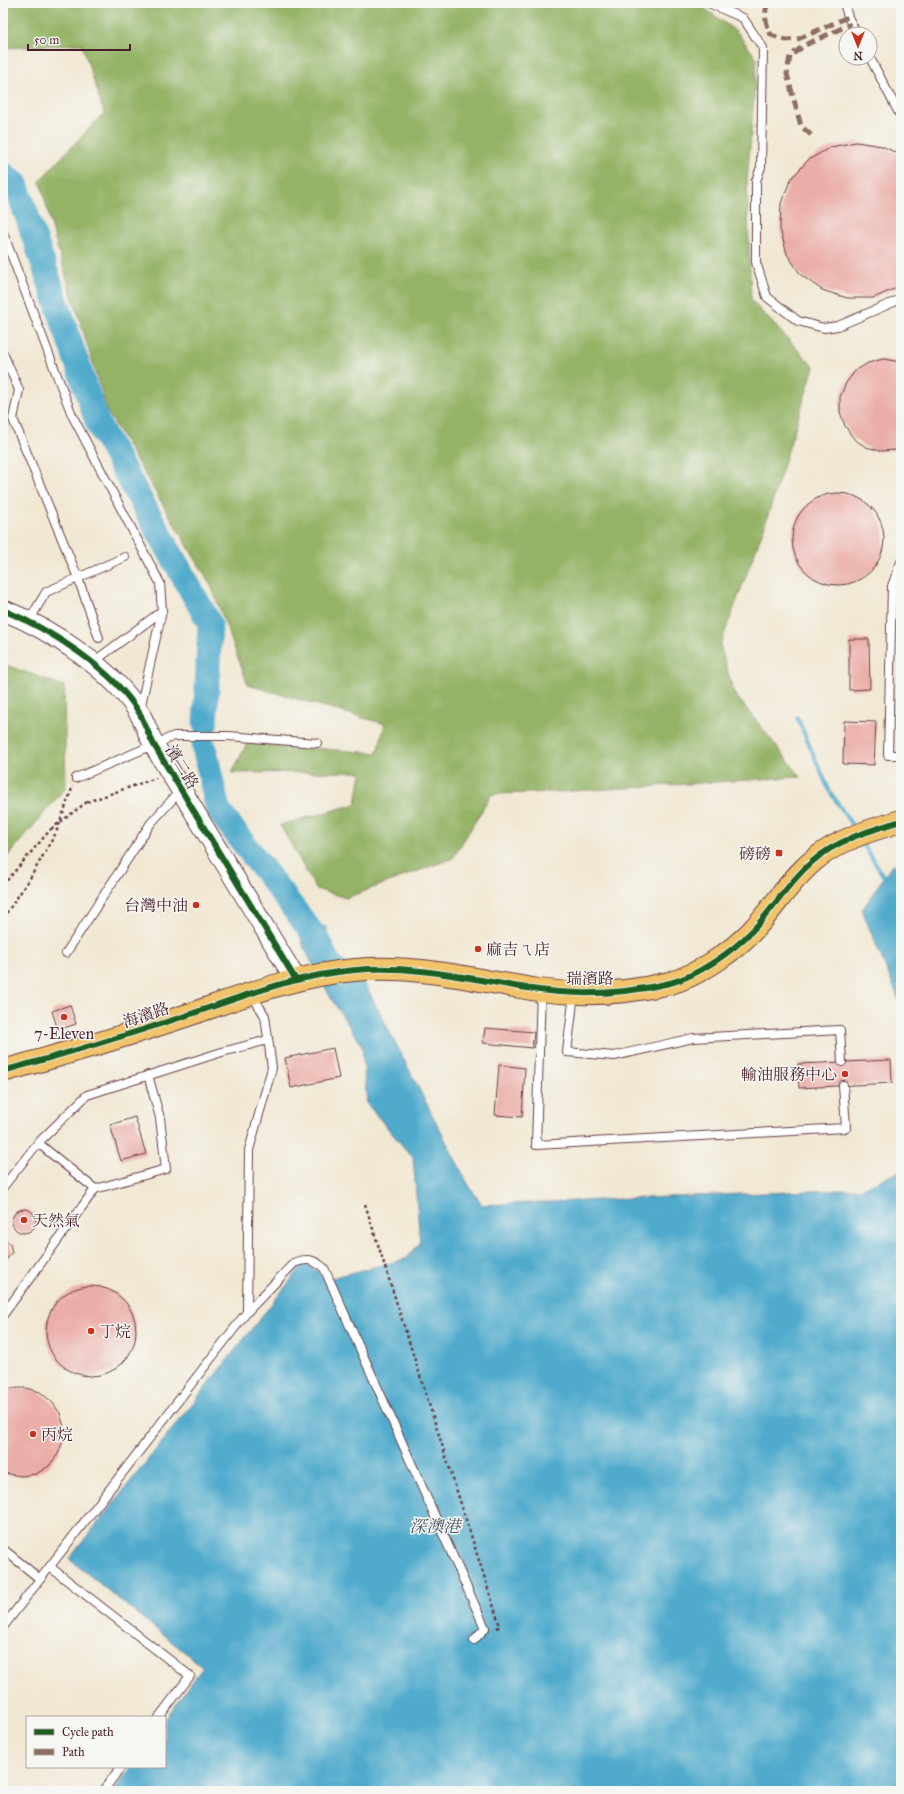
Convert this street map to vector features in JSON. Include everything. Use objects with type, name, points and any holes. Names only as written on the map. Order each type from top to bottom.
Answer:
[{"type":"main road","name":"瑞濱路","points":[[296,980],[356,969],[420,970],[541,990],[574,993],[621,991],[672,982],[710,965],[751,932],[812,861],[833,846],[877,828],[901,821]]},
{"type":"main road","name":"海濱路","points":[[3,1071],[96,1046],[296,980]]},
{"type":"street","name":"濱二路","points":[[3,610],[29,621],[92,663],[110,677],[139,714],[154,745],[296,980]]},
{"type":"lane","points":[[709,3],[743,18],[763,48],[761,167],[756,181],[756,262],[767,297],[798,321],[824,328],[838,326],[901,299]]},
{"type":"lane","points":[[844,3],[848,17],[853,26]]},
{"type":"lane","points":[[874,66],[901,117]]},
{"type":"lane","points":[[3,232],[72,415],[160,583],[162,611],[139,714]]},
{"type":"lane","points":[[3,353],[19,390],[13,419],[78,578],[99,638]]},
{"type":"lane","points":[[29,621],[46,592],[125,557]]},
{"type":"lane","points":[[901,562],[892,586],[888,755],[901,755]]},
{"type":"lane","points":[[92,663],[162,611]]},
{"type":"lane","points":[[76,778],[174,736],[228,736],[317,743]]},
{"type":"lane","points":[[66,953],[151,822],[181,790]]},
{"type":"lane","points":[[541,990],[536,1145],[846,1128],[843,1086]]},
{"type":"lane","points":[[574,993],[567,1052],[614,1056],[693,1038],[840,1030],[842,1062]]},
{"type":"lane","points":[[247,1312],[249,1150],[272,1068],[265,1016],[251,994]]},
{"type":"lane","points":[[3,1187],[38,1143],[86,1095],[222,1052],[268,1040]]},
{"type":"lane","points":[[3,1315],[95,1189],[166,1169],[160,1118],[148,1076]]},
{"type":"lane","points":[[38,1143],[95,1189]]},
{"type":"lane","points":[[3,1627],[247,1312],[294,1264],[304,1259],[315,1260],[324,1268],[485,1628],[474,1640]]},
{"type":"lane","points":[[3,1549],[40,1579]]},
{"type":"lane","points":[[50,1567],[190,1676],[160,1716]]},
{"type":"lane","points":[[103,1791],[120,1768]]},
{"type":"path","points":[[3,918],[29,880],[56,833],[76,778]]},
{"type":"path","points":[[3,885],[51,829],[87,802],[156,778]]},
{"type":"path","points":[[365,1204],[500,1626],[492,1631],[489,1624]]},
{"type":"green space","points":[[3,3],[697,3],[737,32],[757,59],[747,183],[751,300],[814,367],[764,528],[720,645],[734,693],[801,777],[569,791],[492,794],[453,858],[346,898],[316,889],[280,825],[356,804],[361,772],[232,773],[247,743],[377,753],[385,724],[248,685],[211,585],[108,413],[56,243],[40,180],[104,113],[82,44],[6,48],[3,45]]},
{"type":"green space","points":[[3,664],[64,686],[66,787],[3,862]]},
{"type":"water","points":[[892,865],[901,865],[901,1005],[862,910]]},
{"type":"water","name":"深澳港","points":[[326,926],[330,946],[366,986],[468,1184],[482,1205],[860,1189],[901,1171],[901,1791],[114,1791],[130,1768],[166,1768],[166,1719],[203,1667],[69,1559],[305,1262],[327,1279],[406,1259],[420,1243],[413,1158],[367,1104],[362,1046],[332,1000],[304,948],[300,935]]},
{"type":"building","points":[[856,142],[882,146],[901,155],[901,286],[873,298],[847,298],[822,290],[801,275],[787,254],[780,229],[781,203],[791,179],[808,160],[831,147]]},
{"type":"building","points":[[883,359],[901,362],[901,448],[896,450],[881,451],[866,447],[854,439],[845,426],[840,412],[840,397],[846,383],[855,371],[868,363]]},
{"type":"building","points":[[838,493],[855,497],[870,507],[880,522],[884,539],[880,556],[870,571],[855,581],[838,585],[821,581],[806,571],[796,556],[792,539],[796,522],[806,507],[821,497]]},
{"type":"building","points":[[849,639],[869,639],[870,689],[849,690]]},
{"type":"building","points":[[899,690],[901,690],[901,739],[899,739]]},
{"type":"building","points":[[844,721],[876,722],[874,765],[843,764]]},
{"type":"building","name":"7-Eleven","points":[[70,1005],[76,1024],[58,1030],[52,1011]]},
{"type":"building","points":[[485,1028],[534,1032],[532,1048],[483,1043]]},
{"type":"building","points":[[333,1048],[339,1078],[291,1088],[285,1058]]},
{"type":"building","name":"輸油服務中心","points":[[891,1060],[892,1083],[799,1088],[798,1064]]},
{"type":"building","points":[[499,1065],[525,1068],[522,1117],[495,1115]]},
{"type":"building","points":[[135,1117],[146,1154],[121,1161],[110,1125]]},
{"type":"building","name":"天然氣","points":[[24,1209],[33,1212],[36,1221],[33,1230],[24,1233],[15,1230],[12,1221],[15,1212]]},
{"type":"building","name":"天然氣","points":[[3,1238],[10,1244],[12,1252],[3,1262]]},
{"type":"building","name":"丁烷","points":[[91,1286],[108,1289],[123,1299],[133,1314],[136,1331],[133,1348],[123,1363],[108,1373],[91,1376],[74,1373],[59,1363],[49,1348],[46,1331],[49,1314],[59,1299],[74,1289]]},
{"type":"building","points":[[3,1373],[8,1380],[3,1388]]},
{"type":"building","name":"丙烷","points":[[12,1388],[26,1388],[40,1392],[51,1401],[60,1413],[64,1427],[63,1441],[58,1454],[49,1466],[36,1474],[21,1476],[3,1473],[3,1391]]},
{"type":"waterway","points":[[3,174],[16,184],[98,424],[210,624],[205,724]]},
{"type":"waterway","points":[[797,717],[829,790],[855,830]]},
{"type":"waterway","points":[[204,747],[218,810],[317,939],[327,960]]},
{"type":"waterway","points":[[861,841],[884,877]]},
{"type":"marked path","points":[[768,3],[766,19],[771,35],[786,40],[798,39],[848,17]]},
{"type":"marked path","points":[[811,135],[801,126],[787,74],[790,56],[805,45],[851,24]]},
{"type":"cycle path","points":[[3,610],[41,628],[79,653],[98,667],[129,698],[140,714],[154,745],[296,980]]},
{"type":"cycle path","points":[[3,1071],[140,1031],[248,994],[311,977],[355,970],[401,969],[424,971],[539,990],[572,993],[621,991],[670,983],[703,969],[735,947],[760,922],[796,877],[822,854],[843,841],[901,821]]},
{"type":"place","name":"磅磅","points":[[779,853]]},
{"type":"place","name":"台灣中油","points":[[196,905]]},
{"type":"place","name":"麻吉ㄟ店","points":[[478,949]]},
{"type":"place","name":"7-Eleven","points":[[64,1017]]},
{"type":"place","name":"輸油服務中心","points":[[845,1074]]},
{"type":"place","name":"天然氣","points":[[24,1220]]},
{"type":"place","name":"丁烷","points":[[91,1331]]},
{"type":"place","name":"丙烷","points":[[33,1434]]}]
